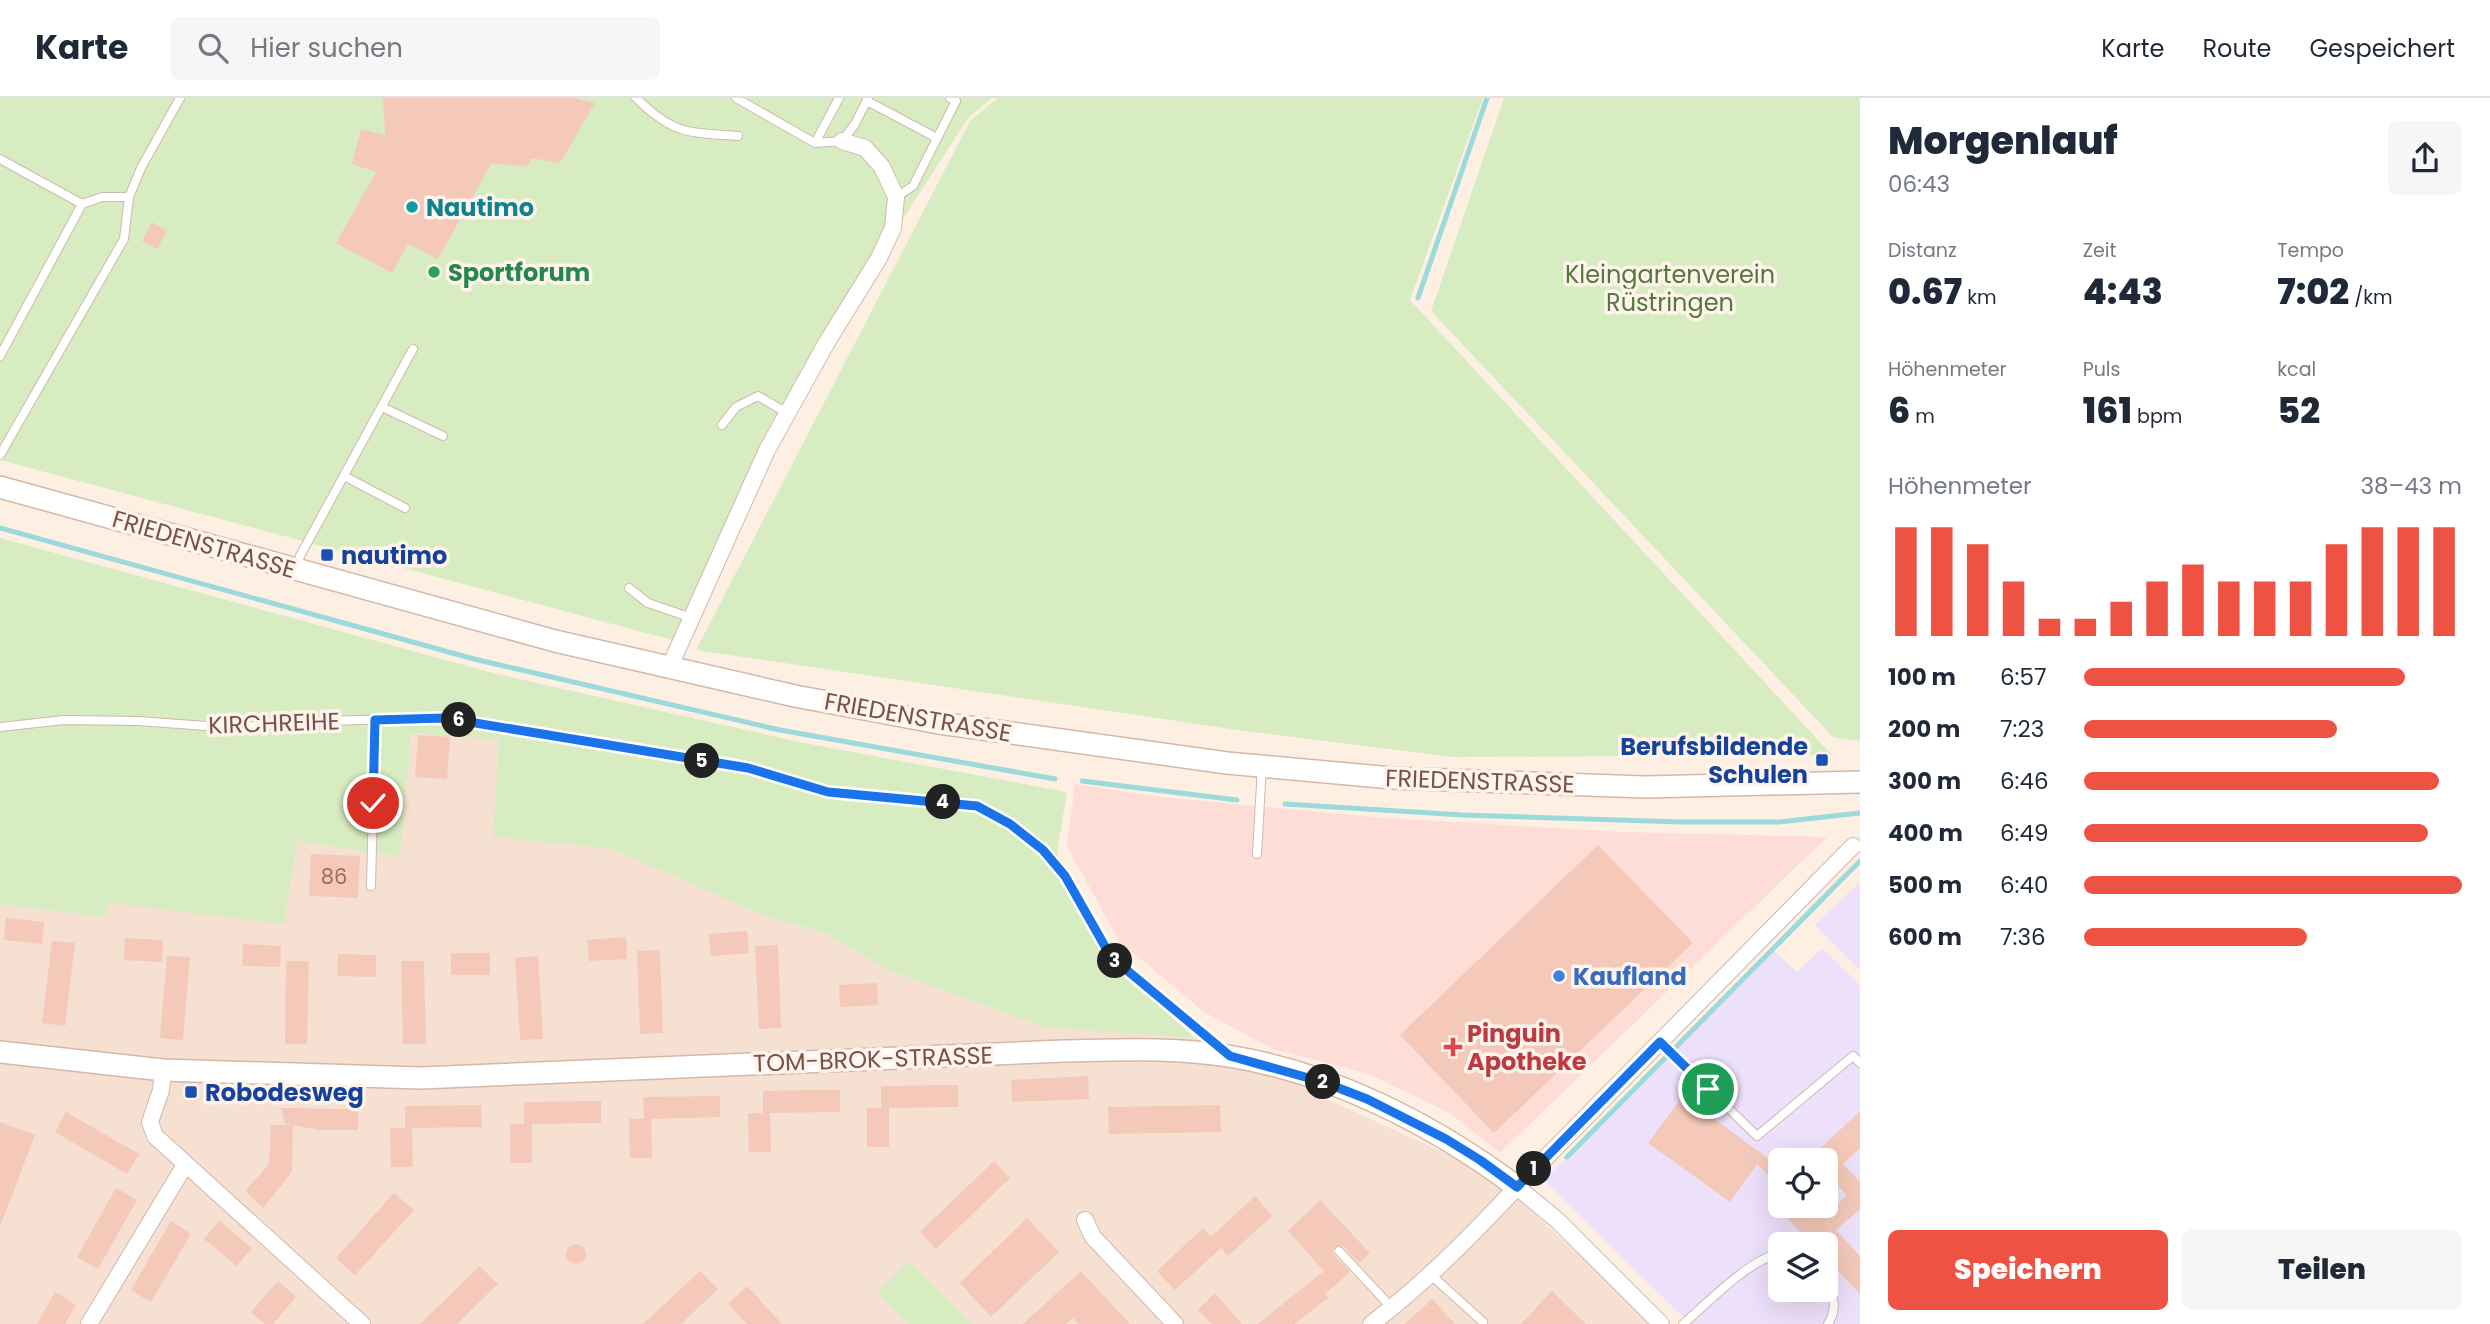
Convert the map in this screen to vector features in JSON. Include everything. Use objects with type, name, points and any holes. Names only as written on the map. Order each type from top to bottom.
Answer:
[{"type":"main road","name":"FRIEDENSTRASSE","points":[[0,487],[555,641],[796,696],[939,723],[1262,766],[1392,778],[1631,787],[1860,782]]},
{"type":"main road","name":"TOM-BROK-STRASSE","points":[[0,1052],[109,1072],[163,1070],[421,1078],[1063,1051],[1145,1049],[1230,1056],[1323,1082],[1367,1099],[1446,1139],[1517,1187]]},
{"type":"street","points":[[671,669],[767,450],[893,228],[896,197],[882,167],[865,148],[842,141]]},
{"type":"street","points":[[1371,1324],[1432,1275],[1853,846]]},
{"type":"street","points":[[163,1070],[161,1090],[150,1122],[151,1129],[186,1165],[362,1324]]},
{"type":"street","points":[[89,1324],[186,1165]]},
{"type":"street","name":"TOM-BROK-STRASSE","points":[[1517,1187],[1557,1220],[1661,1324]]},
{"type":"street","points":[[1085,1220],[1093,1237],[1175,1324]]},
{"type":"lane","points":[[0,455],[124,239],[129,197],[141,168],[180,98]]},
{"type":"lane","points":[[636,98],[658,120],[685,132],[738,136]]},
{"type":"lane","points":[[736,98],[815,143],[842,141],[855,124],[867,100],[937,138]]},
{"type":"lane","points":[[815,143],[839,98]]},
{"type":"lane","points":[[896,197],[913,186],[956,101],[950,98]]},
{"type":"lane","points":[[0,159],[82,204]]},
{"type":"lane","points":[[0,356],[82,204],[102,197],[129,197]]},
{"type":"lane","points":[[297,571],[300,556],[413,349]]},
{"type":"lane","points":[[722,425],[736,407],[758,396],[787,413]]},
{"type":"lane","points":[[382,407],[443,436]]},
{"type":"lane","points":[[344,476],[405,508]]},
{"type":"lane","points":[[629,588],[649,603],[692,618]]},
{"type":"lane","name":"KIRCHREIHE","points":[[0,727],[64,720],[138,721],[234,728],[445,718],[748,768],[828,792],[977,806],[1010,824],[1043,850],[1065,876],[1111,957],[1230,1056]]},
{"type":"lane","points":[[371,886],[375,720]]},
{"type":"lane","points":[[1257,854],[1262,766]]},
{"type":"lane","points":[[1660,1042],[1757,1136],[1853,1056],[1860,1063]]},
{"type":"lane","points":[[1339,1251],[1392,1308]]},
{"type":"lane","points":[[1684,1324],[1742,1274],[1768,1256]]},
{"type":"lane","points":[[1432,1275],[1483,1322]]},
{"type":"lane","points":[[1828,1324],[1835,1302]]},
{"type":"shaded area","points":[[411,733],[499,740],[494,837],[612,849],[755,912],[827,934],[890,971],[1044,1027],[1195,1038],[1494,1176],[1654,1324],[0,1324],[0,904],[104,917],[107,903],[297,841],[399,857]]},
{"type":"shaded area","name":"Kaufland","points":[[1075,784],[1161,797],[1385,818],[1622,832],[1827,837],[1500,1153],[1451,1114],[1369,1074],[1273,1049],[1204,1012],[1119,941],[1067,846]]},
{"type":"shaded area","points":[[1860,882],[1860,970],[1815,925]]},
{"type":"shaded area","points":[[1822,948],[1860,985],[1860,1324],[1690,1324],[1543,1180],[1773,950],[1797,972]]},
{"type":"green space","name":"Sportforum","points":[[0,98],[992,98],[968,118],[769,427],[672,640],[0,460]]},
{"type":"green space","points":[[998,98],[1483,98],[1410,300],[1832,755],[1454,757],[1238,730],[696,650],[970,121]]},
{"type":"green space","name":"Kleingartenverein Rüstringen","points":[[1504,98],[1860,98],[1860,741],[1833,737],[1431,311]]},
{"type":"green space","points":[[0,538],[493,673],[799,742],[1067,792],[1057,852],[1109,960],[1195,1038],[1044,1027],[890,971],[827,934],[755,912],[612,849],[493,837],[499,740],[411,733],[400,857],[297,841],[284,924],[108,903],[105,917],[0,904]]},
{"type":"green space","points":[[909,1261],[972,1324],[909,1324],[877,1292]]},
{"type":"building","name":"Nautimo","points":[[383,98],[574,98],[595,103],[560,163],[531,158],[528,166],[491,164],[438,259],[408,244],[392,273],[336,243],[376,172],[352,164],[361,129],[385,135]]},
{"type":"building","points":[[152,222],[167,231],[157,249],[142,241]]},
{"type":"building","points":[[418,735],[450,737],[447,779],[415,777]]},
{"type":"building","name":"Kaufland","points":[[1598,845],[1693,943],[1494,1133],[1400,1035]]},
{"type":"building","points":[[311,854],[360,856],[358,898],[309,896]]},
{"type":"building","points":[[6,918],[44,922],[42,944],[4,940]]},
{"type":"building","points":[[747,931],[749,953],[711,956],[709,934]]},
{"type":"building","points":[[626,937],[627,959],[589,961],[587,940]]},
{"type":"building","points":[[125,938],[163,940],[162,962],[124,960]]},
{"type":"building","points":[[52,941],[75,943],[65,1026],[42,1023]]},
{"type":"building","points":[[243,944],[281,946],[280,967],[242,966]]},
{"type":"building","points":[[778,945],[781,1028],[759,1029],[755,946]]},
{"type":"building","points":[[660,950],[663,1033],[640,1034],[637,951]]},
{"type":"building","points":[[451,953],[490,953],[490,975],[451,975]]},
{"type":"building","points":[[338,954],[376,955],[376,977],[337,976]]},
{"type":"building","points":[[167,956],[190,957],[183,1040],[160,1038]]},
{"type":"building","points":[[538,956],[543,1039],[520,1040],[515,958]]},
{"type":"building","points":[[286,961],[309,961],[307,1044],[285,1044]]},
{"type":"building","points":[[401,961],[424,961],[426,1044],[403,1044]]},
{"type":"building","points":[[877,983],[878,1005],[840,1007],[839,985]]},
{"type":"building","points":[[1088,1076],[1089,1099],[1012,1102],[1011,1080]]},
{"type":"building","points":[[958,1085],[958,1107],[881,1108],[881,1086]]},
{"type":"building","points":[[840,1090],[840,1112],[770,1113],[771,1152],[749,1152],[748,1113],[763,1113],[763,1091]]},
{"type":"building","points":[[720,1096],[720,1117],[651,1119],[652,1158],[630,1158],[629,1119],[644,1119],[643,1097]]},
{"type":"building","points":[[1683,1096],[1768,1158],[1768,1175],[1757,1164],[1730,1202],[1648,1143]]},
{"type":"building","points":[[601,1101],[601,1123],[532,1124],[532,1163],[510,1163],[510,1124],[524,1124],[524,1102]]},
{"type":"building","points":[[481,1105],[482,1127],[405,1128],[405,1106]]},
{"type":"building","points":[[1220,1105],[1221,1132],[1109,1134],[1108,1107]]},
{"type":"building","points":[[281,1108],[358,1109],[358,1130],[320,1130],[293,1125],[292,1172],[263,1208],[245,1191],[269,1164],[271,1125],[291,1125],[285,1124]]},
{"type":"building","points":[[867,1108],[889,1108],[889,1147],[867,1147]]},
{"type":"building","points":[[1860,1111],[1860,1148],[1843,1164],[1860,1182],[1860,1209],[1836,1230],[1838,1232],[1800,1232],[1787,1218],[1838,1218],[1838,1204],[1847,1195],[1838,1186],[1838,1148],[1821,1148]]},
{"type":"building","points":[[66,1112],[139,1154],[127,1174],[55,1132]]},
{"type":"building","points":[[0,1122],[35,1135],[1,1224],[0,1224]]},
{"type":"building","points":[[390,1128],[412,1128],[413,1167],[391,1167]]},
{"type":"building","points":[[994,1161],[1010,1178],[936,1249],[920,1232]]},
{"type":"building","points":[[116,1188],[137,1200],[98,1269],[77,1257]]},
{"type":"building","points":[[394,1193],[414,1210],[355,1275],[336,1258]]},
{"type":"building","points":[[1255,1196],[1272,1216],[1228,1256],[1221,1248],[1175,1290],[1157,1271],[1203,1228],[1211,1237]]},
{"type":"building","points":[[1320,1200],[1370,1253],[1359,1263],[1343,1246],[1335,1246],[1334,1255],[1350,1272],[1325,1294],[1328,1298],[1294,1324],[1258,1324],[1324,1271],[1288,1231]]},
{"type":"building","points":[[1027,1218],[1059,1252],[991,1317],[960,1283]]},
{"type":"building","points":[[171,1221],[191,1234],[151,1302],[131,1290]]},
{"type":"building","points":[[219,1221],[252,1248],[237,1266],[204,1239]]},
{"type":"building","points":[[1838,1232],[1860,1256],[1860,1294],[1838,1271]]},
{"type":"building","points":[[576,1244],[583,1247],[586,1254],[583,1261],[576,1264],[569,1261],[566,1254],[569,1247]]},
{"type":"building","points":[[480,1266],[498,1284],[457,1324],[420,1324]]},
{"type":"building","points":[[700,1271],[718,1289],[681,1324],[643,1324]]},
{"type":"building","points":[[1081,1271],[1130,1324],[1079,1324],[1073,1318],[1066,1324],[1023,1324]]},
{"type":"building","points":[[278,1281],[296,1297],[273,1324],[265,1324],[251,1312]]},
{"type":"building","points":[[747,1286],[782,1324],[747,1324],[728,1304]]},
{"type":"building","points":[[1552,1291],[1586,1324],[1521,1324]]},
{"type":"building","points":[[55,1292],[76,1305],[65,1324],[37,1324]]},
{"type":"building","points":[[1215,1293],[1242,1324],[1212,1324],[1198,1310]]},
{"type":"building","points":[[1432,1299],[1455,1324],[1405,1324]]},
{"type":"waterway","points":[[1418,298],[1487,98]]},
{"type":"waterway","points":[[0,528],[474,659],[780,730],[1055,779]]},
{"type":"waterway","points":[[1082,781],[1237,800]]},
{"type":"waterway","points":[[1285,804],[1463,815],[1680,822],[1779,822],[1860,813]]},
{"type":"waterway","points":[[1567,1157],[1860,861]]},
{"type":"place","name":"Nautimo","points":[[412,207]]},
{"type":"place","name":"Sportforum","points":[[434,272]]},
{"type":"place","name":"nautimo","points":[[327,555]]},
{"type":"place","name":"Berufsbildende Schulen","points":[[1822,760]]},
{"type":"place","name":"Kaufland","points":[[1559,976]]},
{"type":"place","name":"Pinguin Apotheke","points":[[1453,1047]]},
{"type":"place","name":"Robodesweg","points":[[191,1092]]},
{"type":"route","points":[[373,803],[375,720],[445,718],[748,768],[828,792],[977,806],[1010,824],[1043,850],[1065,876],[1111,957],[1230,1056],[1323,1082],[1367,1099],[1446,1139],[1517,1187],[1660,1042],[1708,1089]]}]
